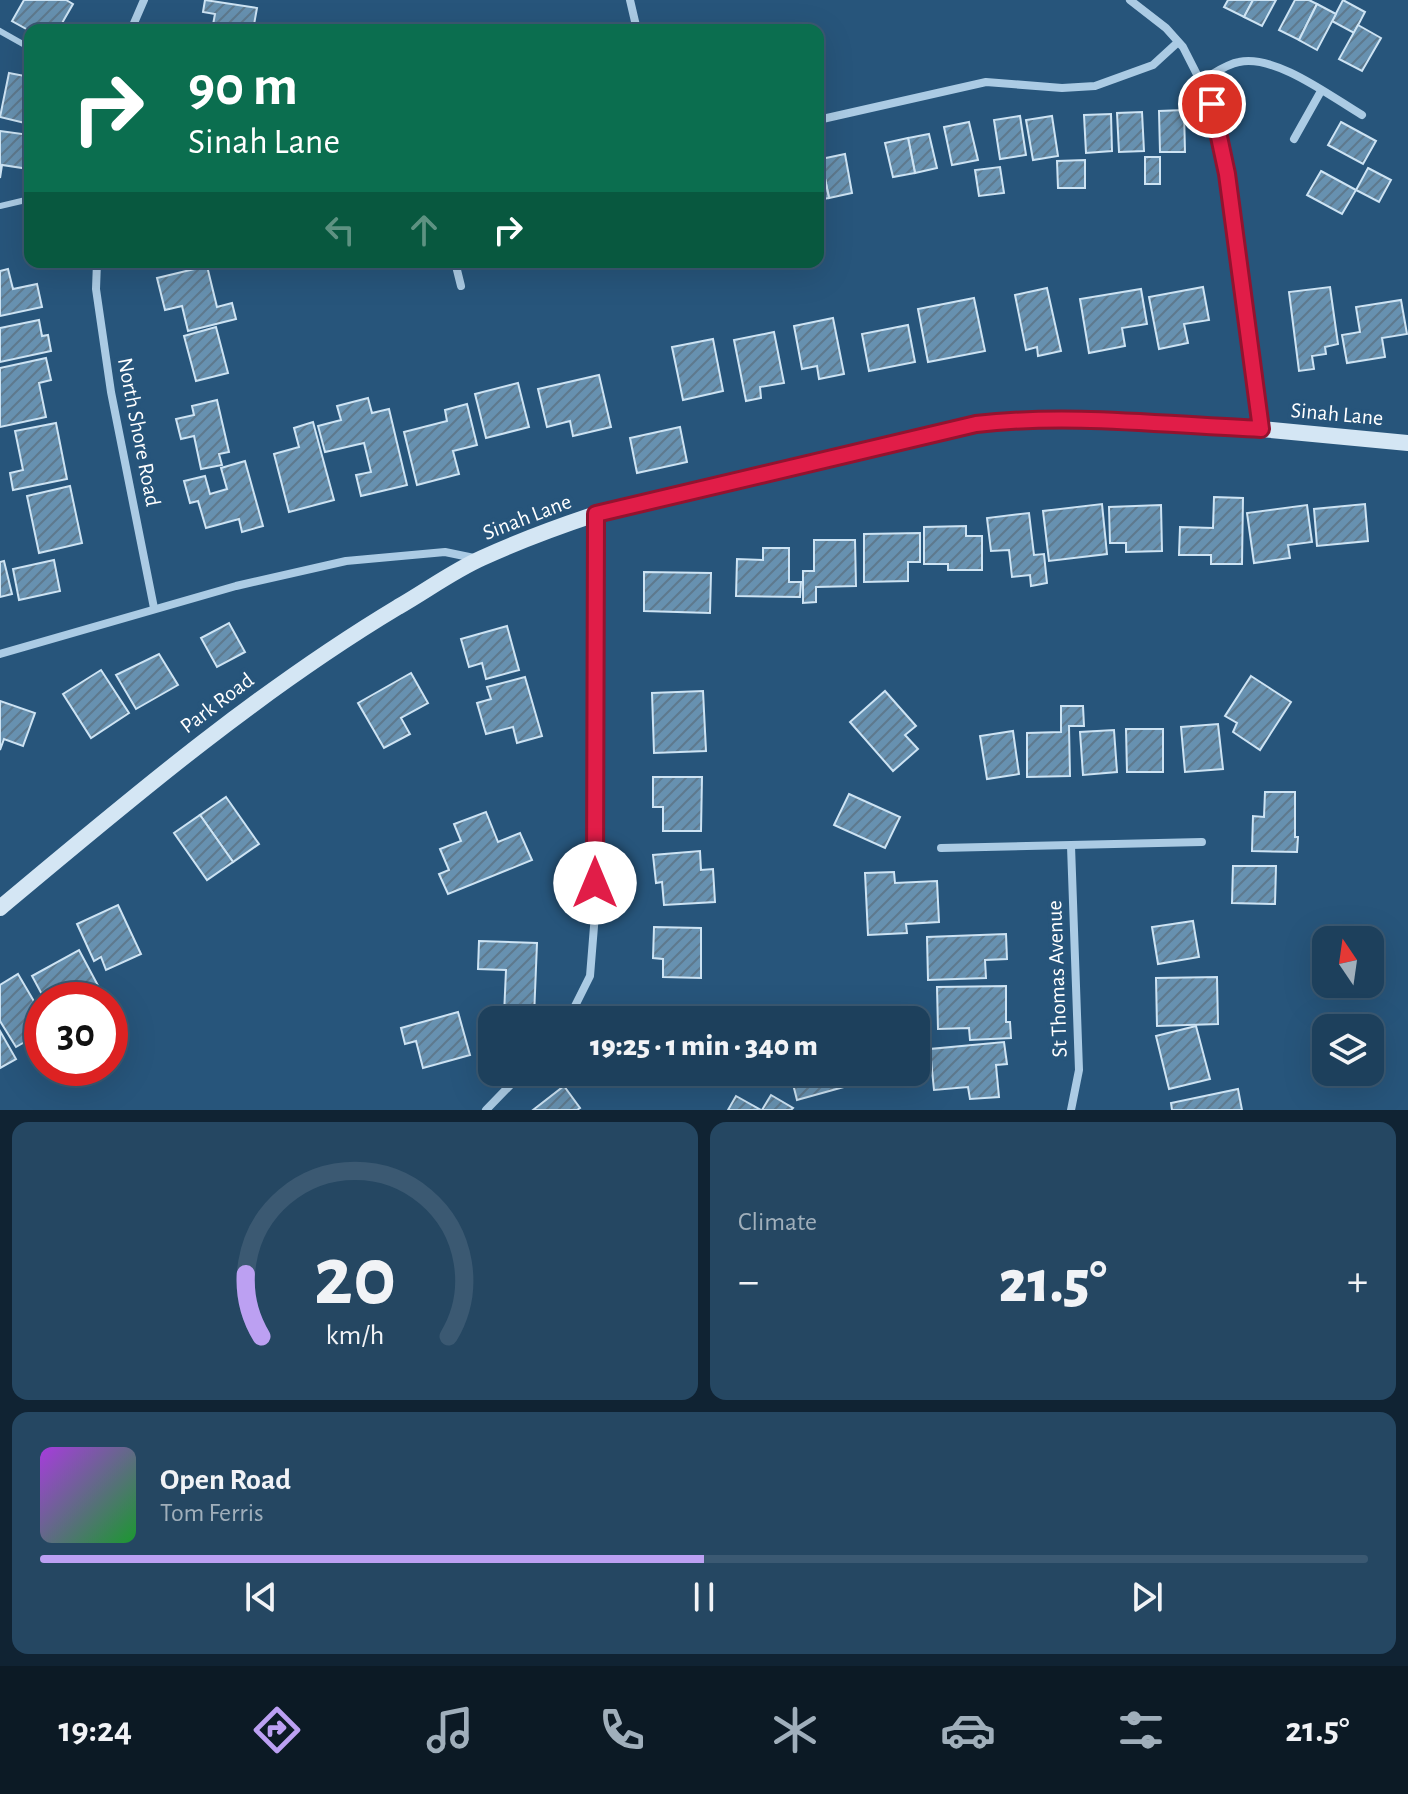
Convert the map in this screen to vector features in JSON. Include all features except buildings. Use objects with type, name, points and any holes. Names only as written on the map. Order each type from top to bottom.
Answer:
[{"type":"street","points":[[134,24],[144,0]]},
{"type":"street","points":[[630,0],[636,24]]},
{"type":"street","points":[[1130,0],[1166,28],[1183,47],[1212,104],[1227,174],[1261,429]]},
{"type":"street","points":[[824,119],[986,82],[1062,88],[1095,86],[1153,65],[1177,43]]},
{"type":"street","points":[[1200,81],[1236,62],[1260,60],[1362,115]]},
{"type":"street","points":[[1294,139],[1321,91]]},
{"type":"street","name":"North Shore Road","points":[[97,268],[96,289],[111,392],[154,608]]},
{"type":"street","points":[[456,268],[461,286]]},
{"type":"street","name":"Sinah Lane","points":[[0,654],[154,608],[346,561],[445,552],[479,559],[541,532],[596,514],[976,424],[1023,419],[1072,419],[1261,429],[1408,443]]},
{"type":"street","points":[[575,1006],[590,976],[595,914],[596,514]]},
{"type":"street","name":"Park Road","points":[[0,908],[170,766],[259,699],[353,635],[479,559]]},
{"type":"street","points":[[941,848],[1202,842]]},
{"type":"street","name":"St Thomas Avenue","points":[[1071,846],[1079,1070],[1071,1110]]},
{"type":"street","points":[[486,1110],[509,1086]]},
{"type":"lane","points":[[0,31],[24,45]]},
{"type":"lane","points":[[0,206],[24,200]]},
{"type":"route","points":[[595,883],[596,514],[976,424],[1023,419],[1072,419],[1261,429],[1227,174],[1212,104]]}]
